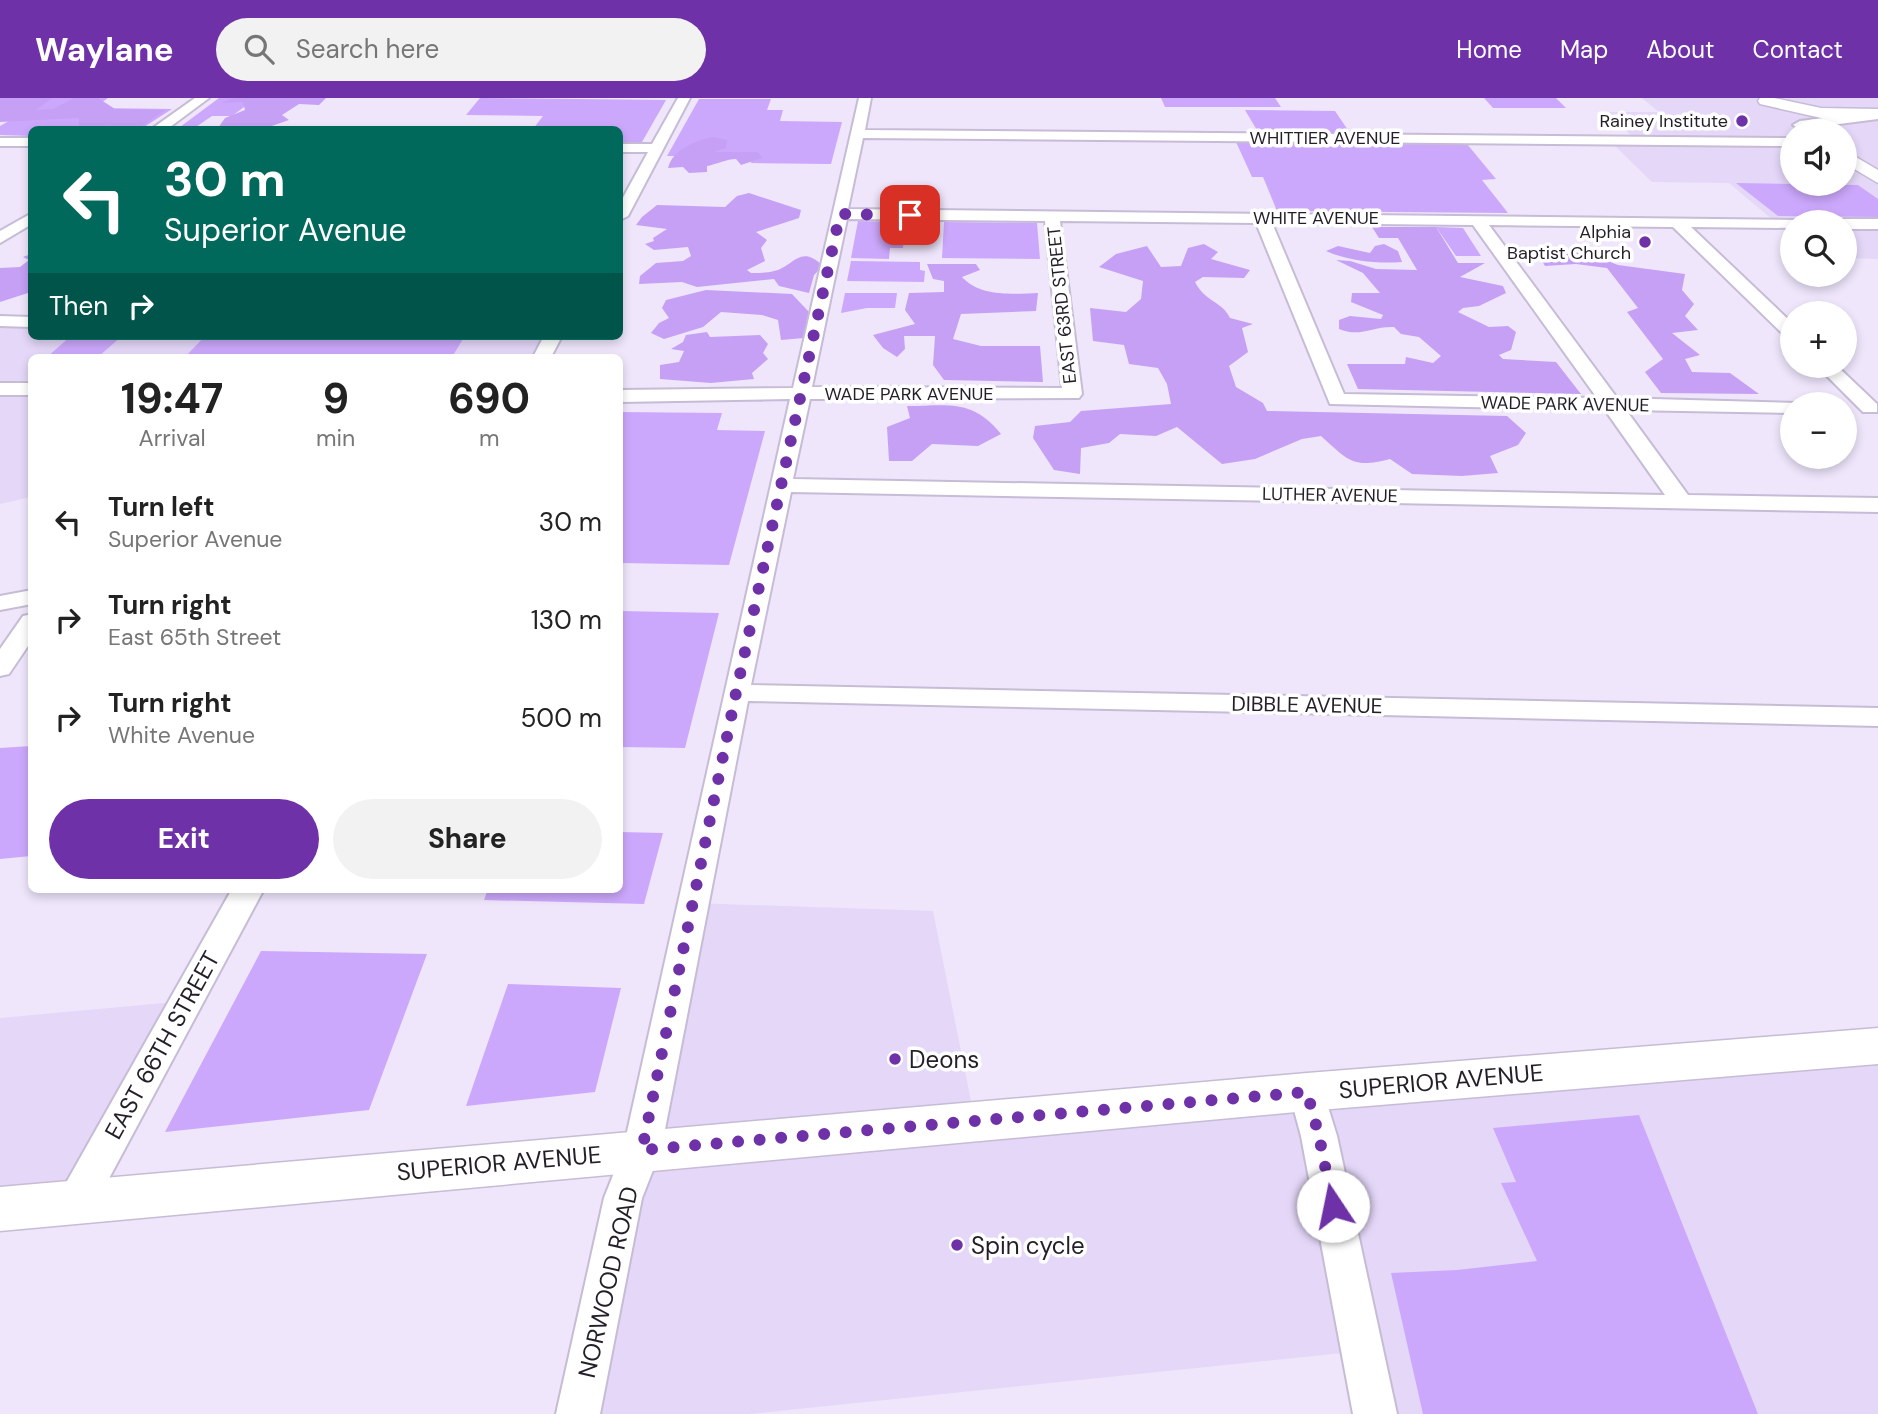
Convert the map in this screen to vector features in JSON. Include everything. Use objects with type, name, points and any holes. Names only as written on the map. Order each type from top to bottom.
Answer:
[{"type":"main road","points":[[1764,99],[1821,113],[1878,115]]},
{"type":"main road","points":[[1764,99],[1792,119]]},
{"type":"main road","points":[[1857,164],[1878,178]]},
{"type":"main road","name":"SUPERIOR AVENUE","points":[[0,1209],[1307,1092],[1878,1046]]},
{"type":"street","points":[[162,126],[203,98]]},
{"type":"street","points":[[623,210],[684,98]]},
{"type":"street","name":"NORWOOD ROAD","points":[[578,1414],[623,1198],[642,1150],[736,693],[865,98]]},
{"type":"street","points":[[1856,119],[1878,115]]},
{"type":"street","name":"WHITTIER AVENUE","points":[[858,134],[1780,142]]},
{"type":"street","points":[[0,142],[28,142]]},
{"type":"street","points":[[623,148],[657,148]]},
{"type":"street","name":"WHITE AVENUE","points":[[840,214],[1780,223]]},
{"type":"street","points":[[9,215],[28,216]]},
{"type":"street","name":"EAST 63RD STREET","points":[[1052,216],[1072,394]]},
{"type":"street","name":"WADE PARK AVENUE","points":[[1262,218],[1337,400],[1780,407]]},
{"type":"street","points":[[0,238],[28,219]]},
{"type":"street","points":[[1478,220],[1681,501]]},
{"type":"street","points":[[1678,223],[1780,321]]},
{"type":"street","points":[[1857,224],[1878,224]]},
{"type":"street","points":[[0,321],[28,322]]},
{"type":"street","points":[[1839,378],[1853,392]]},
{"type":"street","points":[[0,389],[28,389]]},
{"type":"street","name":"WADE PARK AVENUE","points":[[623,396],[1072,394]]},
{"type":"street","points":[[1857,396],[1870,408],[1857,408]]},
{"type":"street","name":"LUTHER AVENUE","points":[[781,485],[1878,505]]},
{"type":"street","points":[[0,603],[28,598]]},
{"type":"street","points":[[0,668],[28,627]]},
{"type":"street","name":"DIBBLE AVENUE","points":[[736,693],[1878,718]]},
{"type":"street","name":"EAST 66TH STREET","points":[[76,1202],[246,893]]},
{"type":"street","points":[[1307,1092],[1319,1136],[1375,1414]]},
{"type":"shaded area","points":[[0,98],[108,98],[94,108],[172,109],[146,126],[28,126],[28,136],[0,135],[0,126],[21,114]]},
{"type":"shaded area","points":[[0,98],[52,98],[36,110],[53,109],[74,98],[98,98],[115,109],[166,110],[142,126],[79,126],[79,118],[0,122]]},
{"type":"shaded area","points":[[219,98],[256,98],[232,116],[212,116],[197,126],[181,126]]},
{"type":"shaded area","points":[[234,98],[326,98],[319,105],[299,104],[282,115],[289,120],[272,126],[219,126],[225,118],[245,110],[243,102],[221,103]]},
{"type":"shaded area","points":[[480,98],[666,100],[642,142],[623,142],[623,126],[535,126],[543,116],[466,115]]},
{"type":"shaded area","points":[[1161,98],[1275,98],[1281,107],[1165,107]]},
{"type":"shaded area","points":[[1484,98],[1556,98],[1566,108],[1493,108]]},
{"type":"shaded area","points":[[1642,98],[1878,98],[1878,259],[1857,258],[1857,210],[1780,210],[1780,226],[1729,183],[1652,182],[1610,141],[1636,140],[1606,112],[1659,112]]},
{"type":"shaded area","points":[[699,99],[771,99],[767,110],[783,110],[780,121],[842,122],[831,164],[751,163],[752,157],[667,156]]},
{"type":"shaded area","points":[[1245,110],[1335,111],[1350,133],[1258,132]]},
{"type":"shaded area","points":[[714,137],[727,140],[726,148],[714,152],[758,152],[762,158],[741,165],[736,159],[726,161],[707,166],[707,172],[689,173],[683,167],[668,168],[675,156],[686,146]]},
{"type":"shaded area","points":[[1236,142],[1467,144],[1496,179],[1482,180],[1508,213],[1277,211],[1263,177],[1252,177]]},
{"type":"shaded area","points":[[1736,183],[1780,184],[1780,196],[1857,196],[1858,185],[1878,199],[1878,217],[1857,217],[1857,210],[1780,210],[1778,216]]},
{"type":"shaded area","points":[[749,193],[801,210],[799,218],[756,232],[767,240],[761,248],[765,261],[747,270],[751,273],[771,272],[802,256],[815,259],[823,266],[814,275],[809,293],[779,286],[774,279],[697,287],[682,282],[639,284],[640,276],[656,263],[683,261],[691,256],[688,247],[654,250],[645,244],[654,241],[653,238],[667,229],[636,225],[642,217],[657,205],[725,207],[737,196]]},
{"type":"shaded area","points":[[858,221],[905,222],[903,248],[890,248],[889,259],[851,258]]},
{"type":"shaded area","points":[[944,222],[1037,223],[1040,259],[942,258]]},
{"type":"shaded area","points":[[1372,227],[1436,227],[1458,263],[1485,263],[1460,277],[1503,286],[1506,293],[1479,306],[1463,308],[1458,312],[1489,327],[1508,326],[1516,332],[1511,350],[1499,355],[1503,359],[1556,362],[1581,394],[1358,389],[1347,364],[1405,364],[1406,357],[1433,363],[1441,356],[1419,337],[1401,334],[1394,327],[1360,332],[1339,329],[1339,320],[1350,316],[1381,319],[1383,315],[1351,302],[1352,293],[1380,293],[1363,273],[1336,260],[1376,269],[1417,270],[1398,238],[1379,238]]},
{"type":"shaded area","points":[[1436,227],[1463,228],[1481,256],[1456,256]]},
{"type":"shaded area","points":[[1204,244],[1218,252],[1211,259],[1250,270],[1244,278],[1203,277],[1195,282],[1230,318],[1253,324],[1242,328],[1248,352],[1229,366],[1236,387],[1263,403],[1267,411],[1507,416],[1526,433],[1518,445],[1490,456],[1498,473],[1462,476],[1412,474],[1390,459],[1367,463],[1351,460],[1321,436],[1302,439],[1255,459],[1222,464],[1177,427],[1156,436],[1120,434],[1109,443],[1081,448],[1080,474],[1054,470],[1033,438],[1035,426],[1070,422],[1081,411],[1171,404],[1167,384],[1158,368],[1129,364],[1124,345],[1093,341],[1090,308],[1126,312],[1141,299],[1143,281],[1099,267],[1116,254],[1147,246],[1161,267],[1181,266],[1188,248]]},
{"type":"shaded area","points":[[1384,244],[1398,251],[1402,262],[1363,261],[1326,251],[1338,246],[1370,253],[1375,246]]},
{"type":"shaded area","points":[[1537,252],[1586,253],[1618,265],[1685,274],[1682,290],[1694,304],[1685,316],[1698,330],[1672,333],[1700,355],[1685,359],[1692,372],[1730,373],[1759,394],[1661,393],[1645,372],[1663,359],[1627,312],[1638,308],[1607,268],[1576,264],[1545,266]]},
{"type":"shaded area","points":[[28,261],[28,293],[0,302],[0,268],[20,267]]},
{"type":"shaded area","points":[[851,261],[920,262],[920,270],[925,271],[924,282],[847,281]]},
{"type":"shaded area","points":[[927,264],[976,264],[980,270],[962,277],[978,288],[997,293],[1038,293],[1036,311],[961,314],[953,339],[981,346],[1040,346],[1043,382],[944,380],[933,365],[935,336],[904,336],[905,349],[897,357],[883,348],[873,335],[915,324],[905,310],[909,293],[944,292],[944,281],[933,279]]},
{"type":"shaded area","points":[[706,290],[792,294],[809,312],[804,338],[781,340],[778,320],[762,315],[721,312],[703,327],[664,339],[651,333],[659,323],[669,318],[662,308],[666,300]]},
{"type":"shaded area","points":[[845,293],[897,293],[895,308],[867,308],[841,313]]},
{"type":"shaded area","points":[[0,321],[28,322],[28,340],[551,340],[544,354],[28,354],[28,498],[0,504]]},
{"type":"shaded area","points":[[707,332],[710,337],[760,335],[768,344],[763,353],[768,359],[752,373],[754,379],[711,383],[660,379],[660,365],[679,362],[684,351],[671,349],[683,342],[686,335]]},
{"type":"shaded area","points":[[66,340],[117,340],[101,354],[50,354]]},
{"type":"shaded area","points":[[201,340],[462,340],[454,354],[188,354]]},
{"type":"shaded area","points":[[947,405],[969,409],[980,414],[1001,434],[978,446],[932,444],[912,461],[889,461],[887,427],[910,418],[907,406]]},
{"type":"shaded area","points":[[623,412],[722,413],[717,430],[765,431],[729,565],[623,563]]},
{"type":"shaded area","points":[[623,611],[719,613],[685,748],[623,747]]},
{"type":"shaded area","points":[[28,746],[28,856],[0,859],[0,748]]},
{"type":"shaded area","points":[[623,832],[663,833],[644,904],[484,900],[487,893],[623,893]]},
{"type":"shaded area","points":[[692,903],[933,911],[975,1121],[1878,1046],[1878,1414],[1375,1414],[1362,1351],[749,1414],[578,1414]]},
{"type":"shaded area","points":[[261,951],[427,954],[369,1110],[165,1132]]},
{"type":"shaded area","points":[[508,984],[621,988],[595,1092],[466,1106]]},
{"type":"shaded area","points":[[186,1001],[76,1202],[0,1209],[0,1018]]},
{"type":"shaded area","points":[[1639,1115],[1758,1414],[1423,1414],[1391,1273],[1457,1270],[1537,1261],[1501,1183],[1516,1182],[1493,1128]]},
{"type":"place","name":"Rainey Institute","points":[[1742,121]]},
{"type":"place","name":"Alphia Baptist Church","points":[[1645,242]]},
{"type":"place","name":"Deons","points":[[895,1059]]},
{"type":"place","name":"Spin cycle","points":[[957,1245]]},
{"type":"route","points":[[910,215],[840,214],[736,693],[642,1150],[1307,1092],[1333,1206]]}]
